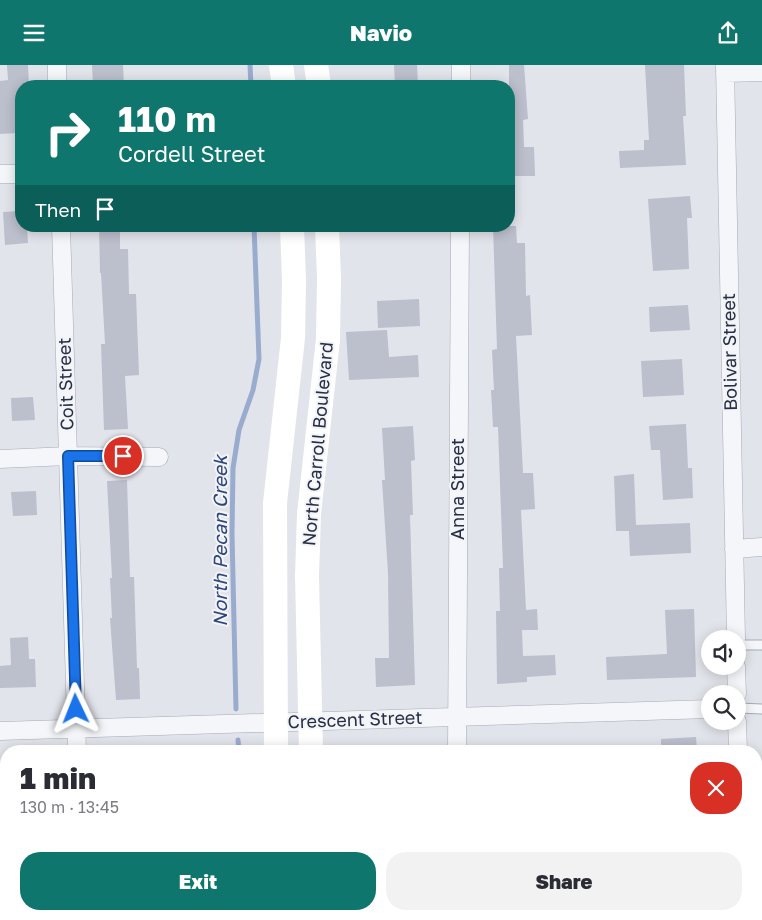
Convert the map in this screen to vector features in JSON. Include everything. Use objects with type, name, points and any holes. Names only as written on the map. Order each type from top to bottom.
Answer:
[{"type":"main road","points":[[281,65],[283,80]]},
{"type":"main road","points":[[316,65],[319,80]]},
{"type":"main road","name":"North Carroll Boulevard","points":[[276,745],[275,503],[293,337],[292,232]]},
{"type":"main road","name":"North Carroll Boulevard","points":[[311,745],[308,577],[309,514],[328,339],[327,232]]},
{"type":"street","points":[[57,65],[57,80]]},
{"type":"street","points":[[460,80],[461,65]]},
{"type":"street","points":[[725,69],[762,72]]},
{"type":"street","name":"Bolivar Street","points":[[725,69],[736,630]]},
{"type":"street","points":[[0,174],[15,174]]},
{"type":"street","name":"Coit Street","points":[[61,232],[77,745]]},
{"type":"street","name":"Anna Street","points":[[457,745],[460,232]]},
{"type":"street","points":[[0,459],[68,456],[159,457]]},
{"type":"street","points":[[734,549],[762,547]]},
{"type":"street","name":"Crescent Street","points":[[0,731],[701,709]]},
{"type":"street","points":[[737,730],[738,745]]},
{"type":"lane","points":[[746,645],[762,645]]},
{"type":"lane","points":[[746,708],[762,709]]},
{"type":"building","points":[[7,65],[28,65],[29,80],[15,80],[15,133],[0,134],[0,81],[8,80]]},
{"type":"building","points":[[92,65],[123,65],[124,80],[93,80]]},
{"type":"building","points":[[394,65],[417,65],[418,80],[395,80]]},
{"type":"building","points":[[509,65],[524,65],[528,119],[523,120],[524,147],[534,147],[535,176],[515,176],[515,80],[509,80]]},
{"type":"building","points":[[645,65],[684,65],[686,116],[683,116],[686,165],[620,168],[619,151],[644,150],[644,140],[649,140]]},
{"type":"building","points":[[690,196],[692,218],[687,218],[689,269],[653,271],[648,199]]},
{"type":"building","points":[[15,211],[15,232],[27,232],[28,243],[5,245],[3,212]]},
{"type":"building","points":[[516,226],[517,243],[525,243],[526,296],[530,295],[532,335],[516,336],[523,473],[533,473],[535,509],[521,510],[526,610],[537,609],[538,630],[522,630],[523,656],[555,655],[556,675],[527,677],[527,682],[497,684],[496,611],[500,611],[499,568],[503,568],[498,427],[493,427],[491,390],[494,390],[492,350],[497,349],[493,232],[515,232]]},
{"type":"building","points":[[99,232],[120,232],[120,249],[128,249],[129,294],[136,294],[139,375],[125,376],[128,429],[104,430],[101,344],[105,344]]},
{"type":"building","points":[[419,299],[420,326],[378,328],[377,301]]},
{"type":"building","points":[[688,305],[690,330],[650,332],[649,307]]},
{"type":"building","points":[[387,330],[389,357],[418,355],[419,377],[349,380],[346,332]]},
{"type":"building","points":[[682,359],[684,395],[643,397],[641,361]]},
{"type":"building","points":[[33,397],[35,420],[12,421],[11,398]]},
{"type":"building","points":[[686,424],[688,468],[692,468],[693,498],[663,500],[660,450],[651,450],[649,426]]},
{"type":"building","points":[[413,426],[415,460],[411,461],[413,515],[410,515],[415,685],[376,687],[375,658],[389,658],[388,573],[382,480],[385,480],[382,428]]},
{"type":"building","points":[[634,474],[636,525],[690,523],[691,553],[630,556],[629,531],[616,531],[614,476]]},
{"type":"building","points":[[127,480],[130,577],[134,577],[140,699],[116,700],[110,618],[112,618],[110,578],[112,578],[107,481]]},
{"type":"building","points":[[36,491],[37,515],[13,516],[11,492]]},
{"type":"building","points":[[694,609],[696,677],[607,680],[606,657],[667,654],[665,610]]},
{"type":"building","points":[[28,637],[29,659],[35,659],[36,687],[0,688],[0,666],[11,665],[10,638]]},
{"type":"building","points":[[696,737],[697,745],[661,745],[661,739]]},
{"type":"waterway","name":"North Pecan Creek","points":[[250,65],[251,80]]},
{"type":"waterway","name":"North Pecan Creek","points":[[236,709],[232,534],[233,468],[239,430],[253,390],[259,359],[254,232]]},
{"type":"waterway","name":"North Pecan Creek","points":[[238,740],[238,745]]},
{"type":"route","points":[[76,709],[68,456],[123,456]]}]
